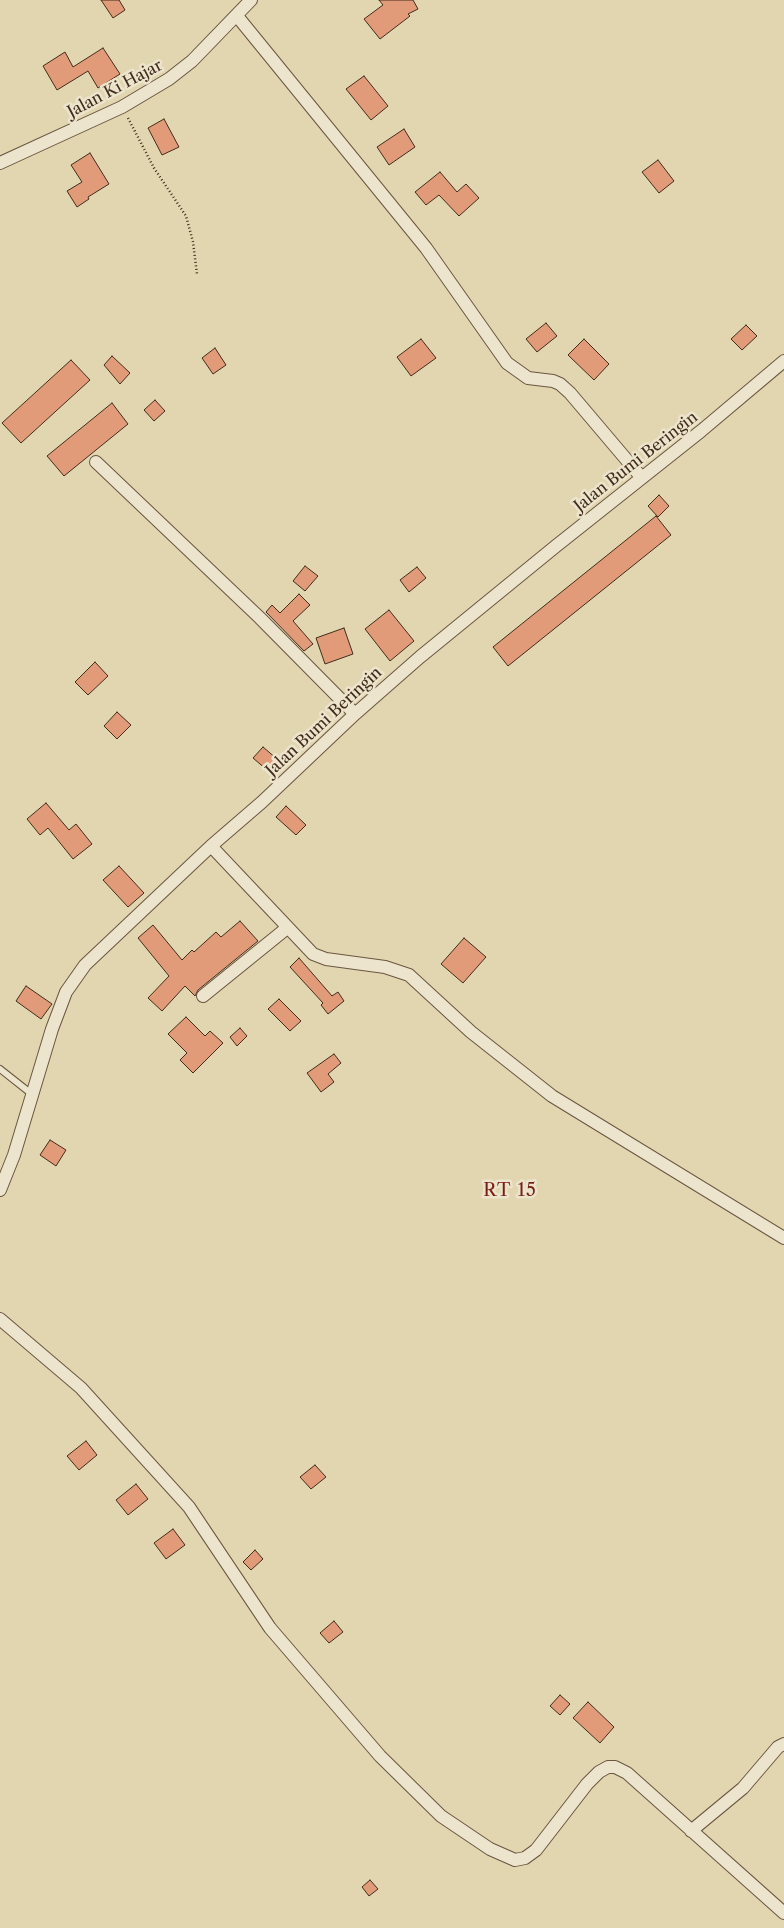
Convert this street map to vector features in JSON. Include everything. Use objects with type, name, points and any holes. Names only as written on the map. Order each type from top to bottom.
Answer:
[{"type":"street","name":"Jalan Ki Hajar","points":[[0,163],[122,107],[155,88],[184,69],[251,0]]},
{"type":"street","points":[[237,16],[345,151],[426,248],[507,363],[528,378],[553,381],[560,384],[570,393],[642,478]]},
{"type":"street","name":"Jalan Bumi Beringin","points":[[0,1190],[14,1155],[52,1029],[66,992],[74,978],[133,918],[262,802],[355,714],[420,657],[784,362]]},
{"type":"street","points":[[96,462],[253,612],[355,714]]},
{"type":"street","points":[[211,846],[312,954],[326,959],[386,967],[409,975],[471,1032],[552,1096],[784,1238]]},
{"type":"street","points":[[203,996],[287,928]]},
{"type":"street","points":[[0,1319],[81,1388],[189,1507],[270,1628],[380,1756],[441,1816],[490,1849],[515,1860],[524,1858],[536,1850],[587,1784],[599,1772],[615,1767],[627,1773],[784,1913]]},
{"type":"street","points":[[690,1831],[743,1788],[778,1747],[784,1744]]},
{"type":"lane","points":[[0,1069],[33,1095]]},
{"type":"path","points":[[122,107],[154,168],[186,216],[193,242],[197,274]]},
{"type":"building","points":[[101,0],[119,0],[125,10],[113,18]]},
{"type":"building","points":[[379,0],[413,0],[418,9],[408,14],[410,16],[380,39],[364,19],[383,5]]},
{"type":"building","points":[[103,48],[120,74],[98,88],[88,71],[57,90],[43,66],[65,52],[73,67]]},
{"type":"building","points":[[364,76],[388,106],[371,120],[346,89]]},
{"type":"building","points":[[164,119],[179,147],[162,155],[148,128]]},
{"type":"building","points":[[404,129],[415,147],[389,165],[377,147]]},
{"type":"building","points":[[90,153],[109,184],[88,197],[89,199],[77,207],[67,191],[82,182],[71,165]]},
{"type":"building","points":[[658,160],[674,181],[659,193],[642,172]]},
{"type":"building","points":[[440,172],[457,192],[466,184],[479,198],[459,216],[439,195],[426,205],[415,192]]},
{"type":"building","points":[[546,323],[557,336],[537,352],[526,339]]},
{"type":"building","points":[[746,325],[757,336],[742,350],[731,339]]},
{"type":"building","points":[[421,339],[436,358],[411,376],[397,357]]},
{"type":"building","points":[[584,339],[609,364],[594,380],[568,355]]},
{"type":"building","points":[[215,348],[226,365],[213,374],[202,358]]},
{"type":"building","points":[[112,356],[130,373],[120,384],[104,365]]},
{"type":"building","points":[[71,360],[90,380],[21,443],[2,423]]},
{"type":"building","points":[[155,400],[165,411],[154,421],[144,410]]},
{"type":"building","points":[[112,403],[128,424],[64,476],[47,456]]},
{"type":"building","points":[[659,495],[669,506],[658,517],[648,506]]},
{"type":"building","points":[[656,516],[671,535],[508,666],[493,647]]},
{"type":"building","points":[[305,566],[318,576],[305,591],[293,581]]},
{"type":"building","points":[[417,567],[426,578],[409,592],[400,580]]},
{"type":"building","points":[[299,594],[310,605],[293,621],[313,644],[304,651],[266,612],[272,605],[280,613]]},
{"type":"building","points":[[389,610],[414,641],[390,661],[365,629]]},
{"type":"building","points":[[344,628],[353,654],[325,664],[316,638]]},
{"type":"building","points":[[95,662],[108,676],[88,695],[75,682]]},
{"type":"building","points":[[117,712],[131,725],[117,739],[104,726]]},
{"type":"building","points":[[263,747],[284,765],[274,776],[253,758]]},
{"type":"building","points":[[46,803],[69,830],[76,824],[92,844],[73,859],[48,828],[40,835],[27,819]]},
{"type":"building","points":[[286,806],[306,825],[296,835],[276,817]]},
{"type":"building","points":[[119,866],[144,893],[128,907],[103,880]]},
{"type":"building","points":[[240,921],[258,941],[198,990],[195,996],[185,986],[162,1011],[148,998],[169,976],[138,938],[153,925],[182,960],[216,932],[221,937]]},
{"type":"building","points":[[464,938],[486,957],[463,983],[441,964]]},
{"type":"building","points":[[299,958],[332,996],[338,992],[344,1001],[328,1014],[321,1005],[323,1003],[290,967]]},
{"type":"building","points":[[26,986],[52,1004],[41,1019],[16,1001]]},
{"type":"building","points":[[279,999],[301,1021],[290,1031],[268,1009]]},
{"type":"building","points":[[186,1017],[205,1036],[210,1031],[223,1043],[193,1073],[180,1060],[187,1053],[168,1034]]},
{"type":"building","points":[[240,1028],[247,1036],[237,1046],[230,1037]]},
{"type":"building","points":[[334,1054],[341,1063],[328,1074],[334,1082],[321,1092],[307,1073]]},
{"type":"building","points":[[50,1140],[66,1150],[56,1166],[40,1155]]},
{"type":"building","points":[[86,1441],[97,1455],[79,1470],[67,1456]]},
{"type":"building","points":[[315,1465],[326,1477],[311,1489],[300,1477]]},
{"type":"building","points":[[136,1484],[148,1499],[128,1515],[116,1500]]},
{"type":"building","points":[[173,1529],[185,1545],[166,1559],[154,1543]]},
{"type":"building","points":[[255,1550],[263,1559],[251,1570],[243,1562]]},
{"type":"building","points":[[334,1621],[343,1632],[329,1643],[320,1633]]},
{"type":"building","points":[[560,1695],[570,1704],[560,1715],[550,1706]]},
{"type":"building","points":[[588,1702],[614,1727],[600,1743],[573,1718]]},
{"type":"building","points":[[370,1880],[378,1889],[369,1896],[362,1887]]},
{"type":"district","name":"RT 15","points":[[510,1191]]}]
